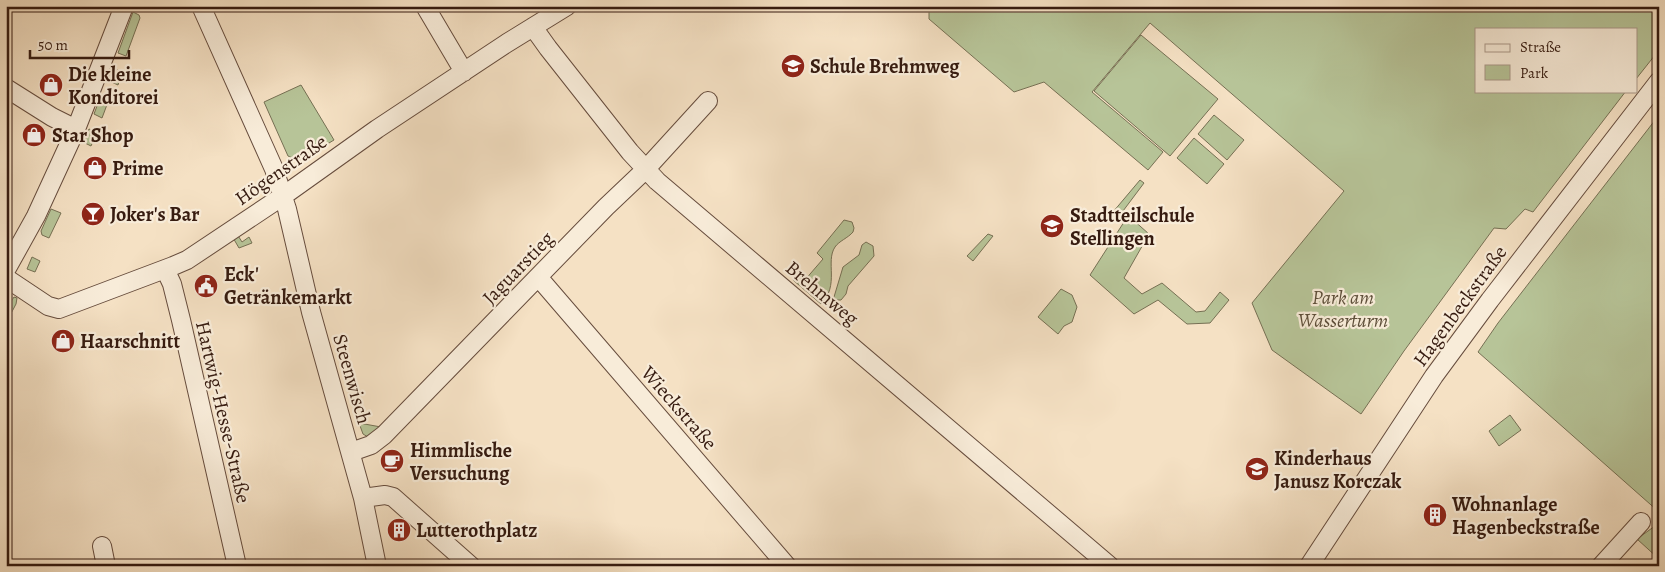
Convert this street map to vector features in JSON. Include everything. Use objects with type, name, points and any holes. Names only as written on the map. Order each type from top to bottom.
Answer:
[{"type":"street","points":[[8,281],[27,249],[36,216],[76,129],[124,6]]},
{"type":"street","name":"Steenwisch","points":[[201,6],[259,135],[283,196],[291,222],[318,337],[363,498],[377,566]]},
{"type":"street","points":[[425,6],[464,72]]},
{"type":"street","name":"Högenstraße","points":[[8,281],[48,306],[59,310],[187,260],[283,196],[345,150],[567,6]]},
{"type":"street","name":"Brehmweg","points":[[533,27],[645,170],[1110,566]]},
{"type":"street","name":"Hagenbeckstraße","points":[[1309,566],[1396,432],[1451,353],[1659,82]]},
{"type":"street","points":[[6,88],[52,117],[76,129]]},
{"type":"street","name":"Jaguarstieg","points":[[350,452],[365,448],[384,436],[645,170],[708,101]]},
{"type":"street","name":"Hartwig-Hesse-Straße","points":[[165,269],[177,302],[237,566]]},
{"type":"street","name":"Wieckstraße","points":[[538,278],[787,566]]},
{"type":"street","points":[[363,498],[385,495],[393,497],[471,566]]},
{"type":"street","points":[[1601,566],[1641,522]]},
{"type":"street","points":[[102,546],[106,566]]},
{"type":"green space","name":"Park am Wasserturm","points":[[929,6],[1659,6],[1659,50],[1638,76],[1638,28],[1475,28],[1475,92],[1625,92],[1533,212],[1525,209],[1506,229],[1494,228],[1404,351],[1361,414],[1272,350],[1252,303],[1344,191],[1150,23],[1092,92],[1163,152],[1148,170],[1044,82],[1014,92],[929,19]]},
{"type":"green space","points":[[133,12],[139,15],[140,18],[126,56],[118,53]]},
{"type":"green space","points":[[1141,35],[1218,99],[1170,156],[1094,91]]},
{"type":"green space","points":[[112,68],[122,72],[118,85],[107,80]]},
{"type":"green space","points":[[301,85],[334,140],[299,161],[288,156],[264,102]]},
{"type":"green space","points":[[100,98],[108,102],[102,118],[94,114]]},
{"type":"green space","points":[[1214,115],[1244,140],[1227,160],[1198,134]]},
{"type":"green space","points":[[1659,115],[1659,512],[1478,352],[1498,323]]},
{"type":"green space","points":[[89,129],[97,132],[91,146],[83,142]]},
{"type":"green space","points":[[1194,138],[1224,164],[1207,184],[1177,158]]},
{"type":"green space","points":[[1140,180],[1144,183],[1123,211],[1149,234],[1124,278],[1142,294],[1162,283],[1196,312],[1205,311],[1220,292],[1229,300],[1210,323],[1187,324],[1158,300],[1134,314],[1090,275],[1124,222],[1113,212]]},
{"type":"green space","points":[[51,209],[61,213],[49,238],[42,235],[41,231]]},
{"type":"green space","points":[[844,220],[852,222],[853,232],[835,247],[832,253],[830,289],[827,297],[821,304],[793,280],[796,275],[804,281],[823,259],[817,253]]},
{"type":"green space","points":[[237,234],[242,242],[249,237],[252,243],[239,248],[232,236]]},
{"type":"green space","points":[[988,234],[993,236],[973,261],[967,256]]},
{"type":"green space","points":[[866,242],[873,246],[874,256],[848,286],[846,294],[841,300],[837,300],[834,297],[843,267],[859,255],[862,245]]},
{"type":"green space","points":[[32,257],[40,261],[35,272],[27,269]]},
{"type":"green space","points":[[1061,289],[1072,295],[1077,307],[1072,322],[1064,326],[1058,334],[1038,317]]},
{"type":"green space","points":[[14,297],[17,298],[16,304],[7,321],[6,309]]},
{"type":"green space","points":[[1510,415],[1521,430],[1499,446],[1489,431]]},
{"type":"green space","points":[[359,423],[381,427],[368,437],[363,434]]},
{"type":"green space","points":[[1659,523],[1659,559],[1637,539]]},
{"type":"place","name":"Schule Brehmweg","points":[[793,66]]},
{"type":"place","name":"Die kleine Konditorei","points":[[51,85]]},
{"type":"place","name":"Star Shop","points":[[34,135]]},
{"type":"place","name":"Prime","points":[[95,168]]},
{"type":"place","name":"Joker's Bar","points":[[93,214]]},
{"type":"place","name":"Stadtteilschule Stellingen","points":[[1052,226]]},
{"type":"place","name":"Eck' Getränkemarkt","points":[[206,286]]},
{"type":"place","name":"Haarschnitt","points":[[63,341]]},
{"type":"place","name":"Himmlische Versuchung","points":[[392,461]]},
{"type":"place","name":"Kinderhaus Janusz Korczak","points":[[1257,469]]},
{"type":"place","name":"Wohnanlage Hagenbeckstraße","points":[[1435,515]]},
{"type":"place","name":"Lutterothplatz","points":[[399,530]]}]
